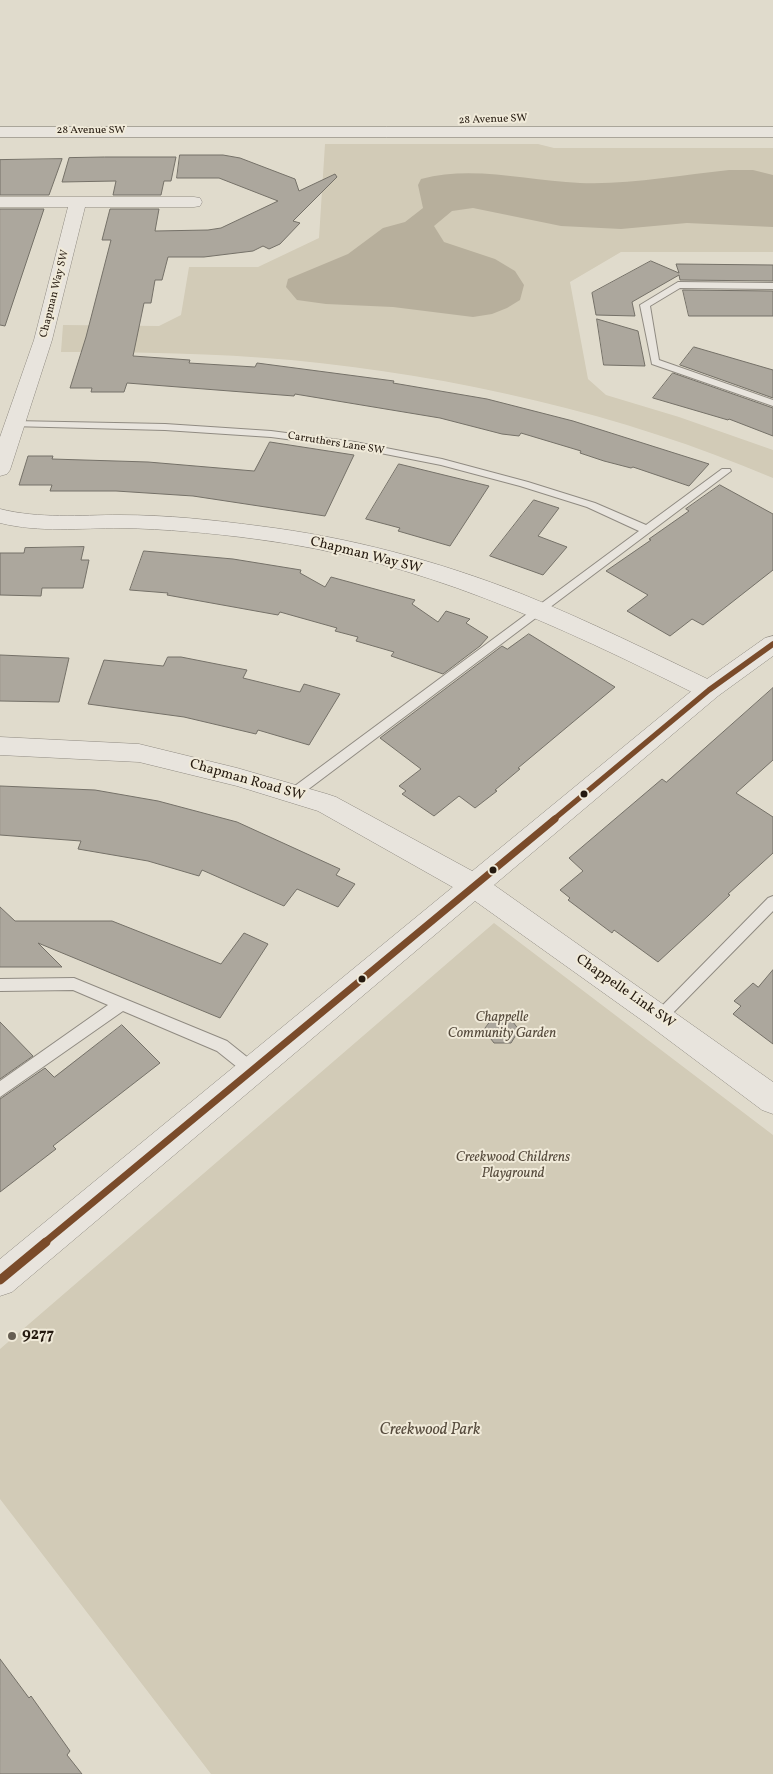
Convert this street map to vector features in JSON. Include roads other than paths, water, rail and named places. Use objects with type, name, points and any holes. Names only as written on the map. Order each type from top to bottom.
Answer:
[{"type":"street","name":"28 Avenue SW","points":[[213,131],[575,117]]},
{"type":"street","points":[[543,132],[773,122]]},
{"type":"street","name":"28 Avenue SW","points":[[0,132],[773,132]]},
{"type":"street","points":[[0,202],[194,202]]},
{"type":"street","name":"Chapman Way SW","points":[[0,470],[43,340],[78,202]]},
{"type":"street","name":"Chapman Way SW","points":[[0,516],[32,522],[136,522],[296,538],[382,558],[454,578],[540,610],[612,642],[709,690]]},
{"type":"street","points":[[0,1280],[709,690],[773,644]]},
{"type":"street","name":"Chapman Road SW","points":[[0,746],[33,746],[139,753],[237,777],[327,804],[474,886]]},
{"type":"street","name":"Chappelle Link SW","points":[[474,886],[660,1017],[773,1100]]},
{"type":"lane","points":[[773,286],[678,285],[645,305],[655,362],[773,403]]},
{"type":"lane","name":"Carruthers Lane SW","points":[[14,424],[165,427],[272,434],[355,445],[442,462],[524,484],[591,505],[647,530]]},
{"type":"lane","points":[[293,794],[726,471]]},
{"type":"lane","points":[[660,1017],[773,902]]},
{"type":"lane","points":[[0,985],[74,984],[222,1046],[252,1070]]},
{"type":"lane","points":[[0,1090],[121,1004]]},
{"type":"place","name":"9277","points":[[12,1336]]},
{"type":"park label","name":"Chappelle Community Garden","points":[[502,1026]]},
{"type":"park label","name":"Creekwood Childrens Playground","points":[[513,1166]]},
{"type":"park label","name":"Creekwood Park","points":[[430,1431]]}]
